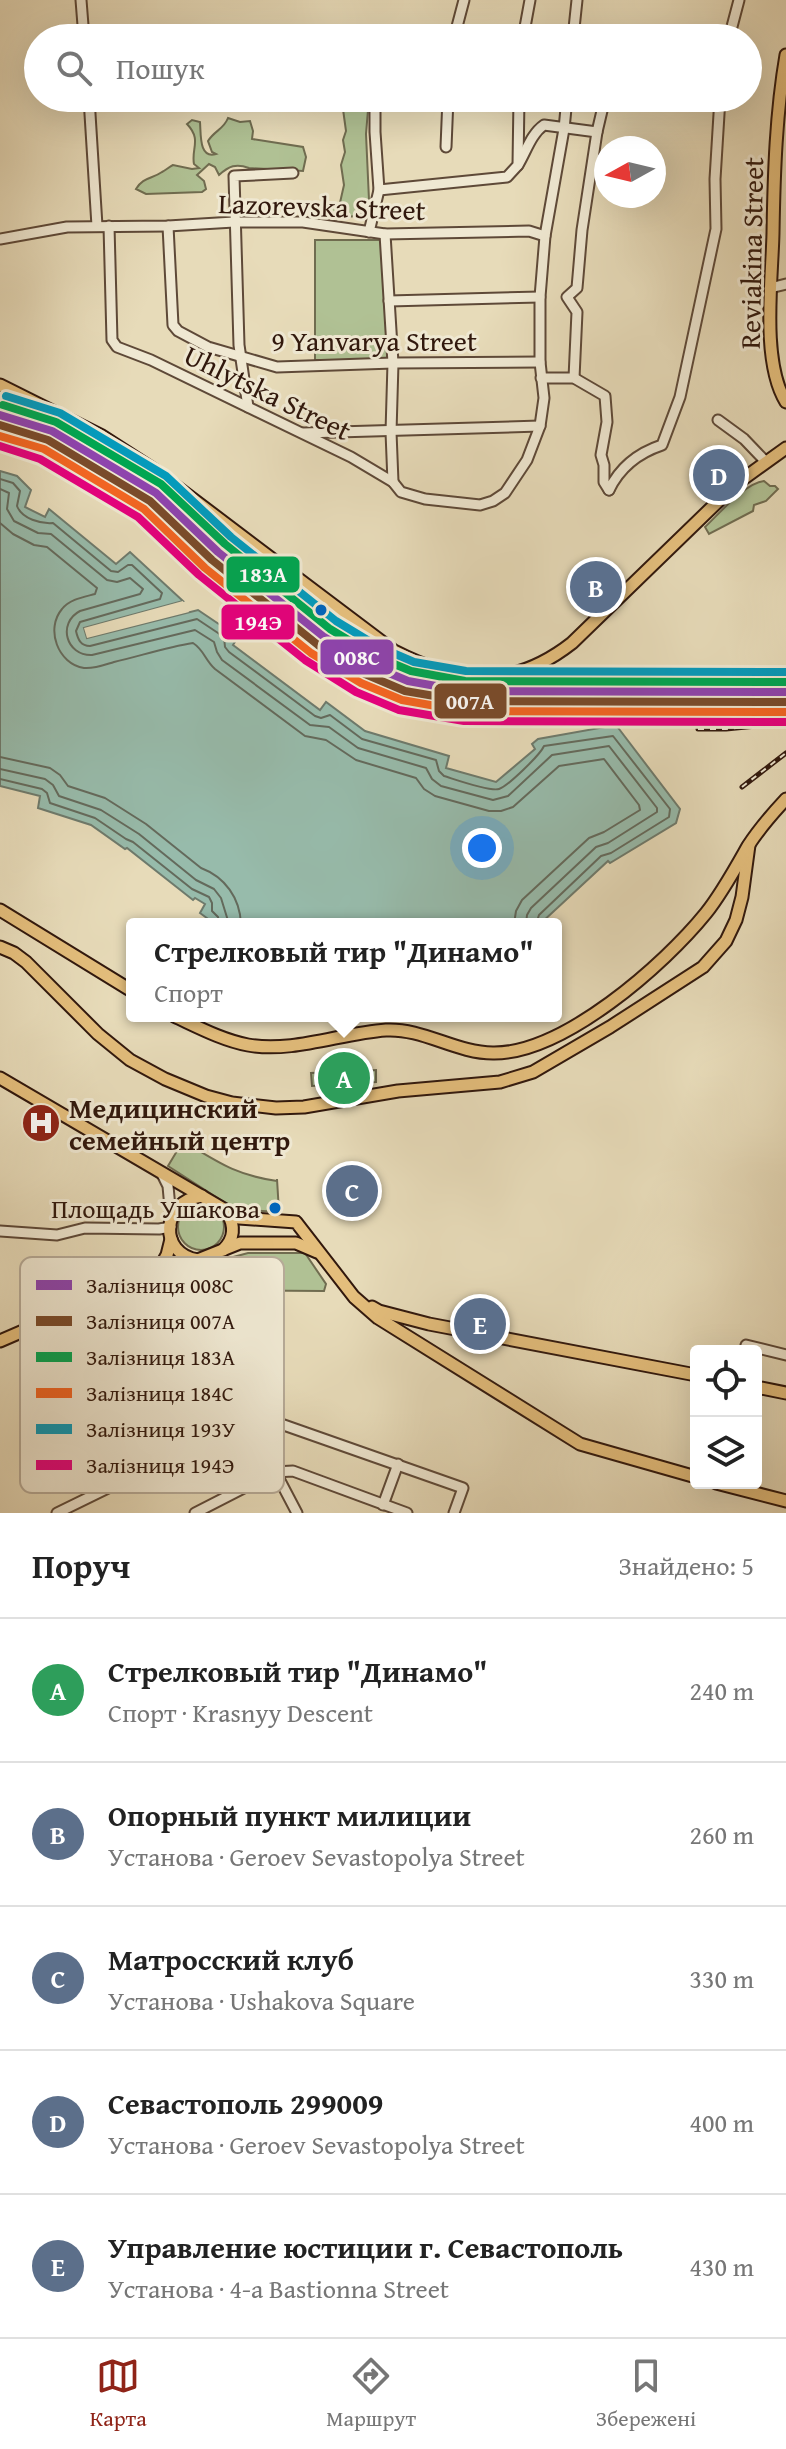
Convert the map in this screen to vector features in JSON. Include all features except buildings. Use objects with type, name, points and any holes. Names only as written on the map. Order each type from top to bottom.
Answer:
[{"type":"main road","name":"Reviakina Street","points":[[786,55],[773,183],[770,288],[773,366],[776,382],[786,402]]},
{"type":"main road","points":[[0,385],[102,436],[153,469],[394,651],[434,669],[475,676],[521,672],[556,655],[729,491],[786,448]]},
{"type":"main road","points":[[188,1022],[229,1040],[250,1045],[284,1046],[387,1030],[407,1031],[490,1053],[532,1047],[610,1002],[672,949],[706,913],[764,823],[786,799]]},
{"type":"main road","points":[[0,947],[26,962],[98,1034],[130,1060],[206,1096],[246,1105],[304,1107],[398,1091],[500,1082],[533,1072],[703,967],[726,941],[736,920],[749,845]]},
{"type":"main road","points":[[0,910],[126,987]]},
{"type":"main road","points":[[0,1078],[239,1218],[296,1222],[354,1297],[378,1318],[580,1444],[690,1475]]},
{"type":"main road","points":[[166,1257],[175,1211],[182,1202],[202,1196]]},
{"type":"main road","points":[[223,1250],[233,1232],[226,1211]]},
{"type":"main road","points":[[171,1229],[180,1254],[189,1257]]},
{"type":"main road","points":[[206,1257],[240,1243],[296,1243],[325,1256]]},
{"type":"main road","points":[[354,1297],[379,1311],[429,1324],[690,1374]]},
{"type":"main road","points":[[0,1341],[20,1332]]},
{"type":"main road","points":[[762,1388],[786,1393]]},
{"type":"main road","points":[[739,1489],[786,1501]]},
{"type":"street","points":[[81,0],[83,24]]},
{"type":"street","points":[[458,24],[464,0]]},
{"type":"street","points":[[526,24],[530,0]]},
{"type":"street","points":[[574,24],[577,0]]},
{"type":"street","points":[[733,24],[739,0]]},
{"type":"street","points":[[90,112],[97,226]]},
{"type":"street","points":[[369,232],[379,190],[375,112]]},
{"type":"street","points":[[446,147],[447,112]]},
{"type":"street","points":[[518,165],[519,112]]},
{"type":"street","points":[[298,433],[540,426],[544,398],[540,362],[540,297],[545,236],[566,112]]},
{"type":"street","points":[[574,378],[577,312],[567,297],[577,288],[582,230],[602,112]]},
{"type":"street","points":[[541,378],[574,378],[605,396],[607,422],[601,455],[604,482],[609,490],[623,466],[648,449],[662,445],[680,397],[716,229],[719,112]]},
{"type":"street","points":[[379,190],[507,177],[518,165],[535,131],[544,125],[597,132]]},
{"type":"street","points":[[248,407],[239,345],[234,176],[293,173]]},
{"type":"street","name":"Lazorevska Street","points":[[0,239],[67,227],[234,222],[303,222],[385,234],[529,231],[545,236]]},
{"type":"street","name":"Uhlytska Street","points":[[109,226],[112,340],[117,347],[151,360],[351,457],[393,482],[401,492],[425,499],[480,505],[493,501],[505,493],[527,460],[540,426]]},
{"type":"street","name":"9 Yanvarya Street","points":[[168,226],[173,325],[178,331],[208,347],[277,367],[540,362]]},
{"type":"street","points":[[385,234],[393,363],[393,482]]},
{"type":"street","points":[[770,288],[786,284]]},
{"type":"street","points":[[389,301],[540,297]]},
{"type":"street","points":[[718,420],[744,439],[766,462]]},
{"type":"street","points":[[0,1231],[57,1235],[85,1228],[171,1229],[168,1186],[161,1172]]},
{"type":"street","points":[[762,1349],[786,1355]]},
{"type":"street","points":[[284,1425],[463,1488],[454,1513]]},
{"type":"street","points":[[383,1505],[398,1464]]},
{"type":"street","points":[[284,1472],[293,1471],[407,1513]]},
{"type":"street","points":[[284,1489],[297,1513]]},
{"type":"street","points":[[57,1513],[99,1493]]},
{"type":"street","points":[[195,1513],[234,1493]]},
{"type":"shaded area","points":[[343,112],[368,112],[369,200],[360,215],[337,219],[327,211],[339,207],[344,185],[341,165],[346,131]]},
{"type":"shaded area","points":[[228,118],[250,121],[252,139],[303,147],[306,157],[303,171],[236,166],[219,175],[215,167],[209,164],[197,175],[204,181],[206,189],[202,192],[146,194],[136,189],[145,180],[173,165],[199,168],[193,158],[194,135],[187,124],[192,120],[200,122],[204,150],[210,155],[216,154],[208,141]]},
{"type":"shaded area","points":[[315,240],[387,240],[387,360],[315,360]]},
{"type":"shaded area","points":[[764,481],[778,489],[766,501],[754,505],[753,511],[709,534],[705,527],[725,507],[749,487]]},
{"type":"shaded area","points":[[376,1070],[376,1082],[312,1086],[311,1073]]},
{"type":"shaded area","points":[[183,1141],[238,1171],[277,1179],[279,1212],[230,1206],[168,1166]]},
{"type":"shaded area","points":[[201,1204],[217,1211],[224,1227],[217,1243],[201,1250],[185,1243],[178,1227],[185,1211]]},
{"type":"shaded area","points":[[248,1253],[305,1253],[326,1284],[324,1291],[284,1291],[284,1257],[233,1257]]},
{"type":"water","points":[[0,471],[17,476],[31,490],[25,507],[45,517],[49,509],[116,564],[130,552],[183,601],[84,628],[87,638],[198,610],[238,637],[233,645],[320,710],[326,702],[365,731],[449,756],[446,768],[496,782],[535,749],[532,744],[538,739],[616,725],[680,809],[676,823],[610,863],[608,861],[546,918],[207,918],[200,913],[205,904],[195,898],[193,900],[127,848],[91,825],[38,808],[40,796],[0,786]]},
{"type":"pier","points":[[183,601],[184,605],[89,631],[89,634],[187,608],[189,612],[87,638],[84,628]]},
{"type":"railway","points":[[596,702],[786,708]]},
{"type":"railway","points":[[698,729],[786,723]]},
{"type":"railway","points":[[742,787],[786,753]]},
{"type":"rail line","name":"193У","points":[[6,396],[60,413],[166,476],[231,537],[336,621],[379,647],[414,662],[466,671],[786,672]]},
{"type":"rail line","name":"183А","points":[[3,405],[56,422],[161,484],[225,544],[330,629],[375,656],[411,671],[465,681],[786,682]]},
{"type":"rail line","name":"008С","points":[[0,415],[52,431],[156,493],[218,552],[324,637],[370,665],[408,681],[464,691],[786,692]]},
{"type":"rail line","name":"007А","points":[[0,425],[48,440],[150,501],[212,560],[318,645],[365,674],[405,691],[464,701],[786,702]]},
{"type":"rail line","name":"184С","points":[[0,436],[44,449],[144,509],[205,568],[311,653],[361,683],[402,700],[464,711],[786,712]]},
{"type":"rail line","name":"194Э","points":[[0,446],[40,459],[138,517],[199,575],[305,660],[356,692],[399,710],[464,721],[786,722]]},
{"type":"place","name":"Севастополь 299009","points":[[719,475]]},
{"type":"place","name":"Опорный пункт милиции","points":[[596,587]]},
{"type":"place","name":"Стрелковый тир \"Динамо\"","points":[[344,1078]]},
{"type":"place","name":"Медицинский семейный центр","points":[[41,1123]]},
{"type":"place","name":"Матросский клуб","points":[[352,1191]]},
{"type":"place","name":"Площадь Ушакова","points":[[275,1208]]},
{"type":"place","name":"Управление юстиции г. Севастополь","points":[[480,1324]]}]
